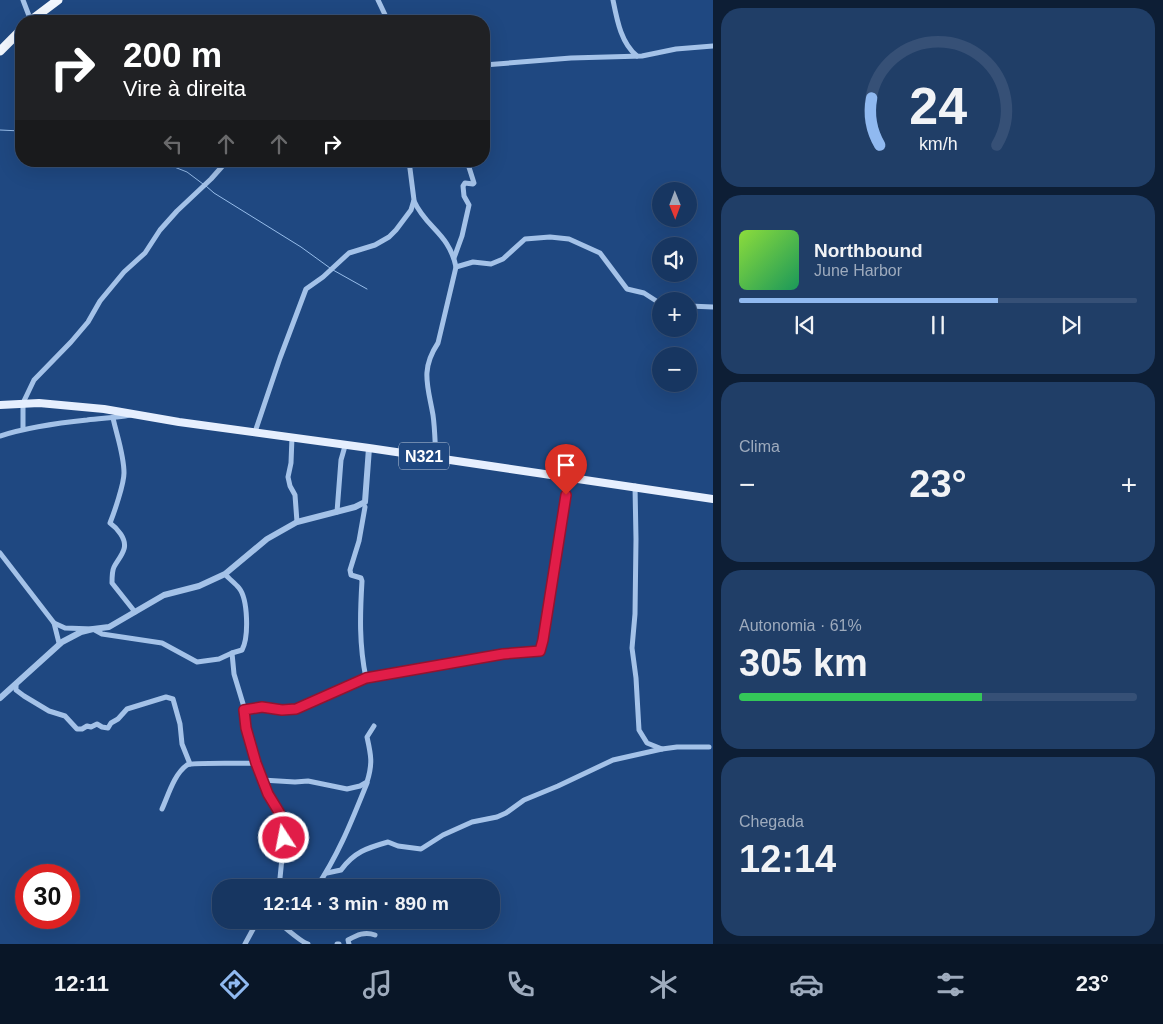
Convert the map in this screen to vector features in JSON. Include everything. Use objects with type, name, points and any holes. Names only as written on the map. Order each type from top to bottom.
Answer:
[{"type":"highway","points":[[39,15],[58,0]]},
{"type":"highway","points":[[0,51],[15,36]]},
{"type":"main road","name":"N321","points":[[0,405],[23,403],[64,404],[135,413],[179,422],[635,486],[713,499]]},
{"type":"street","points":[[22,0],[28,15]]},
{"type":"street","points":[[378,0],[385,15]]},
{"type":"street","points":[[613,0],[624,40],[630,50],[637,56]]},
{"type":"street","points":[[490,65],[571,58],[637,56],[676,49],[713,46]]},
{"type":"street","points":[[23,429],[23,403],[34,380],[82,328],[100,301],[124,272],[145,253],[160,230],[222,167]]},
{"type":"street","points":[[410,167],[414,200],[419,213],[445,240],[454,258],[456,268],[438,343],[431,353],[427,369],[427,390],[433,415],[436,458]]},
{"type":"street","points":[[454,258],[462,236],[469,205],[464,196],[463,186],[465,183],[473,184],[474,182],[469,167]]},
{"type":"street","points":[[255,432],[306,289],[323,277],[349,253],[375,245],[389,237],[411,210],[414,200]]},
{"type":"street","points":[[456,268],[473,262],[491,264],[503,258],[525,239],[550,237],[569,239],[600,253],[627,289],[644,292],[652,298]]},
{"type":"street","points":[[697,306],[713,307]]},
{"type":"street","name":"N321","points":[[0,436],[23,429],[90,419],[113,418],[135,413]]},
{"type":"street","points":[[113,418],[124,466],[124,476],[110,523],[116,528],[123,539],[124,549],[113,568],[112,582],[135,612]]},
{"type":"street","points":[[292,437],[291,463],[288,477],[295,495],[297,522]]},
{"type":"street","points":[[337,512],[341,460],[345,446]]},
{"type":"street","points":[[0,698],[62,642],[81,632],[109,627],[164,595],[199,586],[224,574],[267,539],[297,522],[355,507],[365,502],[369,448]]},
{"type":"street","points":[[244,710],[262,707],[282,710],[296,709],[366,678],[503,654],[540,651],[569,478]]},
{"type":"street","points":[[635,486],[636,546],[632,648],[636,678],[638,730],[647,743],[662,749]]},
{"type":"street","points":[[364,507],[359,541],[350,570],[351,575],[361,578],[362,581],[360,648],[366,678]]},
{"type":"street","points":[[0,553],[54,623],[59,643],[56,649]]},
{"type":"street","points":[[54,623],[65,628],[93,629],[102,634],[162,643],[197,662],[219,659],[242,650],[245,644],[246,607],[239,588],[224,574]]},
{"type":"street","points":[[232,653],[234,674],[256,763],[268,794],[279,812],[283,824],[284,838],[280,879]]},
{"type":"street","points":[[16,684],[16,690],[24,696],[49,711],[65,716],[77,729],[97,724],[108,728],[127,709],[166,697],[173,699],[180,724],[182,744],[190,764]]},
{"type":"street","points":[[323,879],[345,839],[368,782],[372,760],[367,737],[374,726]]},
{"type":"street","points":[[327,873],[341,870],[349,859],[359,852],[388,842],[398,846],[421,849],[443,835],[472,822],[506,813],[524,800],[613,760],[662,749],[710,747]]},
{"type":"street","points":[[162,809],[180,772],[190,764],[256,763]]},
{"type":"street","points":[[262,780],[308,781],[347,789],[368,782]]},
{"type":"street","points":[[245,944],[253,929]]},
{"type":"street","points":[[289,929],[303,943],[308,944]]},
{"type":"street","points":[[349,944],[348,940],[361,934],[369,932],[375,935]]},
{"type":"waterway","points":[[0,130],[15,131]]},
{"type":"waterway","points":[[174,167],[187,172],[203,184]]},
{"type":"waterway","points":[[206,186],[214,193],[301,247],[330,268]]},
{"type":"waterway","points":[[333,270],[367,289]]},
{"type":"route","points":[[284,838],[283,824],[279,812],[268,794],[256,763],[246,728],[244,710],[262,707],[282,710],[296,709],[366,678],[503,654],[540,651],[566,495]]}]
